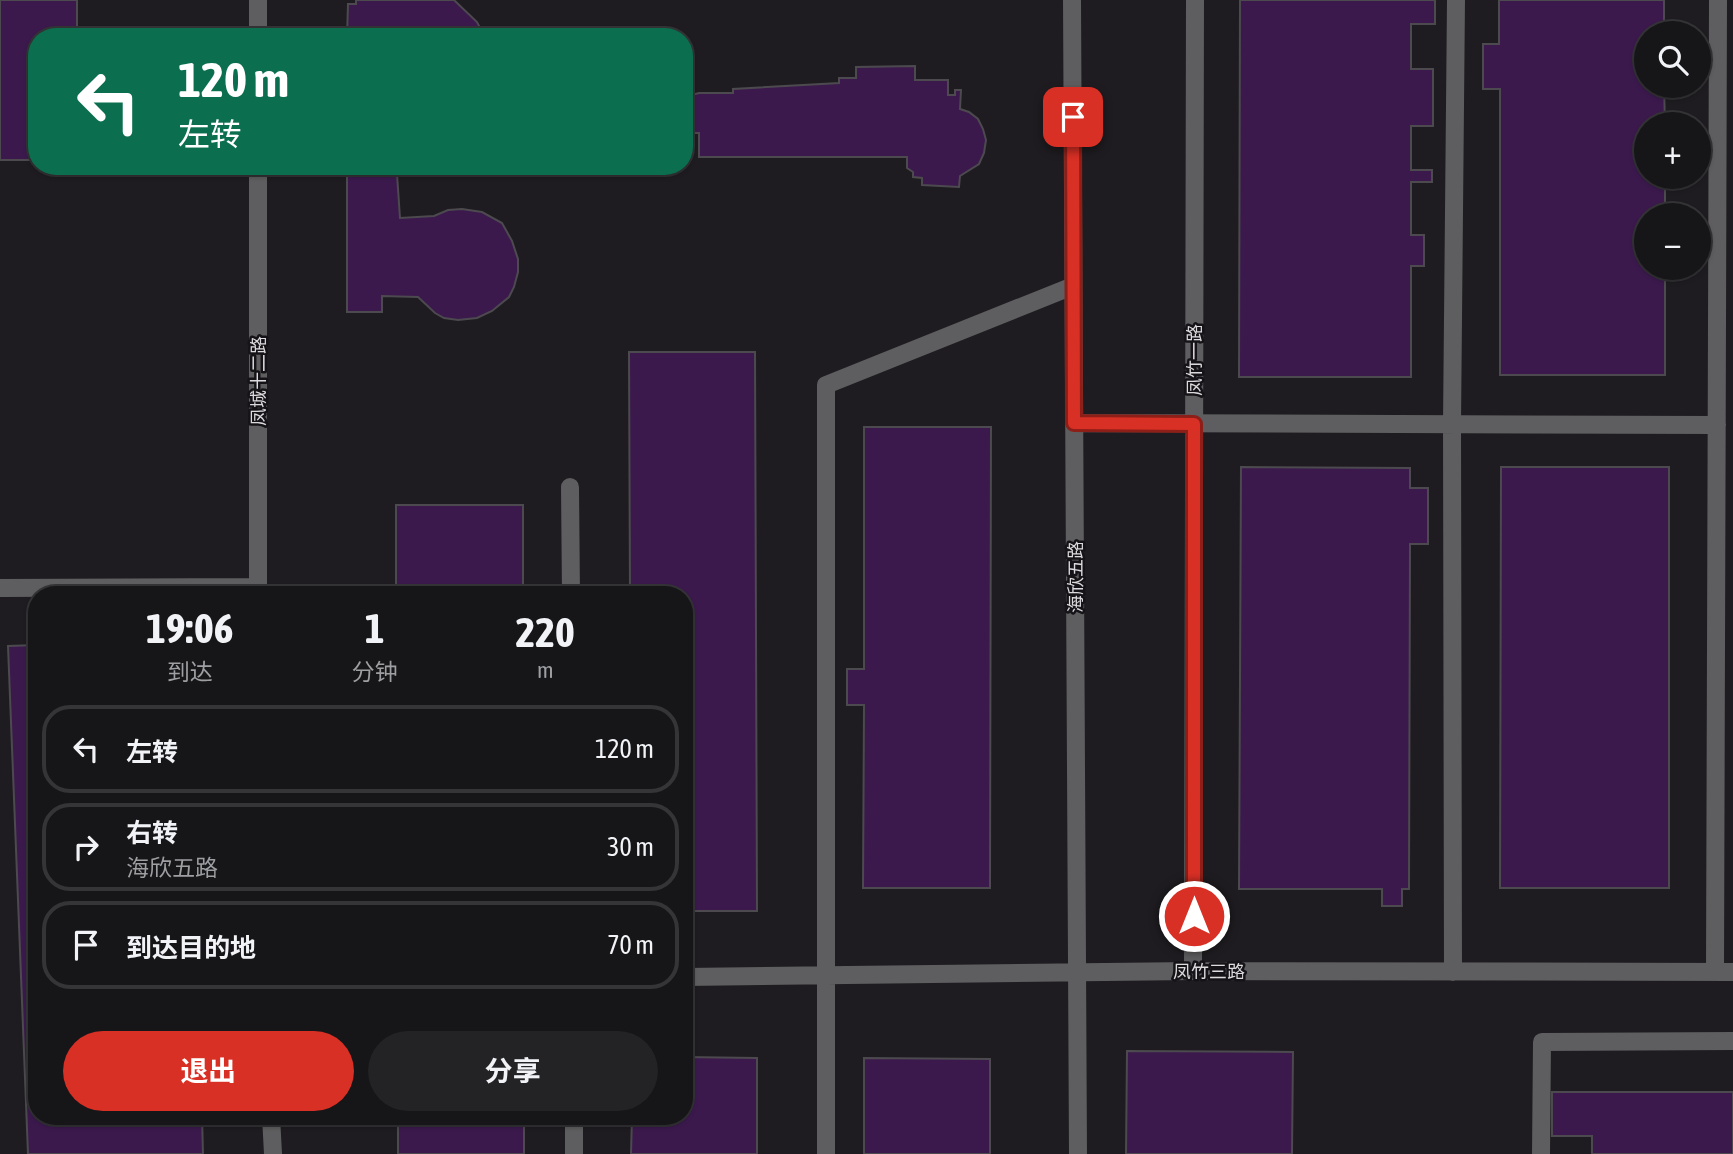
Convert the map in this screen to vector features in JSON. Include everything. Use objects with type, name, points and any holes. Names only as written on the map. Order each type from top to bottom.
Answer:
[{"type":"street","points":[[258,0],[258,28]]},
{"type":"street","name":"海欣五路","points":[[1072,0],[1078,1154]]},
{"type":"street","name":"凤竹一路","points":[[1194,971],[1195,0]]},
{"type":"street","points":[[1453,972],[1452,424],[1456,0]]},
{"type":"street","points":[[1718,0],[1717,425],[1724,972]]},
{"type":"street","name":"凤城十二路","points":[[258,175],[258,586]]},
{"type":"street","points":[[826,1154],[826,385],[1073,286]]},
{"type":"street","points":[[1074,423],[1717,425]]},
{"type":"street","points":[[570,487],[571,586]]},
{"type":"street","points":[[0,588],[28,588]]},
{"type":"street","name":"凤竹三路","points":[[693,977],[1194,971],[1724,972]]},
{"type":"street","points":[[1541,1154],[1542,1042],[1733,1041]]},
{"type":"street","points":[[271,1125],[273,1154]]},
{"type":"street","points":[[574,1125],[574,1154]]},
{"type":"building","points":[[0,0],[77,0],[77,28],[28,28],[28,160],[0,160]]},
{"type":"building","points":[[356,0],[454,0],[480,28],[347,28],[348,4],[356,4]]},
{"type":"building","points":[[1240,0],[1435,0],[1435,24],[1411,24],[1411,69],[1433,69],[1433,126],[1411,126],[1411,170],[1432,170],[1432,182],[1411,182],[1411,235],[1424,235],[1424,266],[1411,266],[1411,377],[1239,377]]},
{"type":"building","points":[[1499,0],[1664,0],[1664,21],[1634,21],[1634,98],[1664,98],[1665,112],[1634,112],[1634,189],[1665,189],[1665,203],[1634,203],[1634,280],[1665,280],[1665,375],[1500,375],[1500,89],[1483,89],[1483,44],[1499,44]]},
{"type":"building","points":[[915,66],[915,80],[948,80],[948,95],[955,95],[955,90],[961,90],[960,109],[978,119],[986,140],[979,164],[960,176],[959,187],[922,185],[922,178],[913,177],[913,172],[907,168],[907,157],[699,157],[699,133],[693,131],[693,95],[733,93],[733,89],[839,83],[839,78],[856,78],[856,67]]},
{"type":"building","points":[[347,175],[397,175],[400,218],[434,216],[448,210],[482,212],[502,223],[512,241],[518,259],[514,287],[509,297],[492,311],[477,318],[444,318],[418,297],[382,296],[382,312],[347,312]]},
{"type":"building","points":[[629,352],[755,352],[757,911],[693,911],[693,586],[630,586]]},
{"type":"building","points":[[864,427],[991,427],[990,888],[863,888],[864,705],[847,705],[847,669],[864,669]]},
{"type":"building","points":[[1241,467],[1410,468],[1410,488],[1428,488],[1428,544],[1410,544],[1409,889],[1402,889],[1402,906],[1382,906],[1382,889],[1239,889]]},
{"type":"building","points":[[1501,467],[1669,467],[1669,888],[1500,888]]},
{"type":"building","points":[[396,505],[523,505],[523,586],[396,586]]},
{"type":"building","points":[[28,645],[28,1125],[202,1125],[203,1154],[28,1154],[8,646]]},
{"type":"building","points":[[1127,1051],[1293,1052],[1292,1154],[1126,1154]]},
{"type":"building","points":[[693,1057],[757,1058],[757,1154],[631,1154],[632,1125],[693,1125]]},
{"type":"building","points":[[864,1058],[990,1059],[990,1154],[864,1154]]},
{"type":"building","points":[[1552,1092],[1733,1092],[1733,1154],[1592,1154],[1592,1136],[1552,1136]]},
{"type":"building","points":[[398,1125],[524,1125],[524,1154],[398,1154]]},
{"type":"route","points":[[1073,117],[1074,423],[1194,424],[1194,916]]}]
